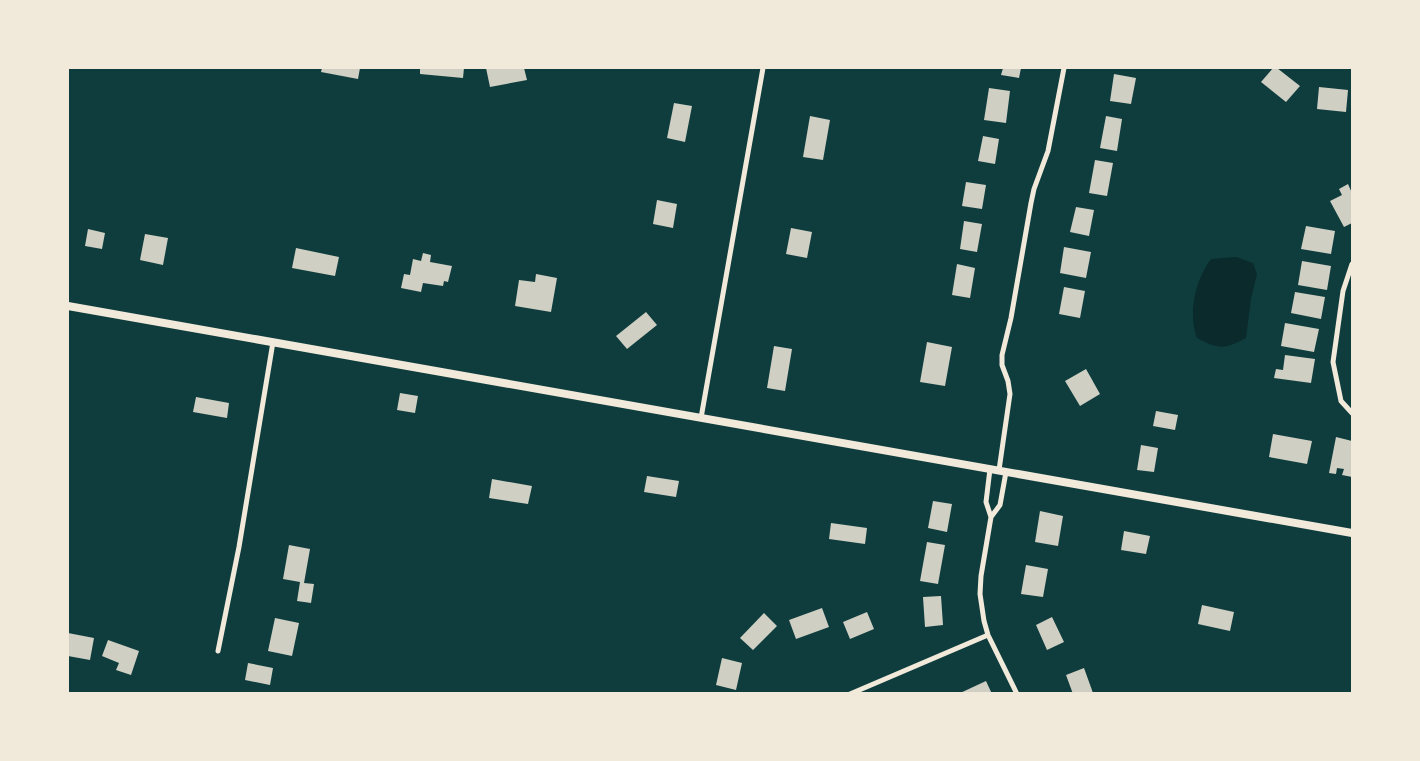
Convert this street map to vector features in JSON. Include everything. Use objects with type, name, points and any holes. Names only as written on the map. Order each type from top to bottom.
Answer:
[{"type":"street","points":[[701,418],[763,68]]},
{"type":"street","points":[[1017,694],[988,636],[982,614],[981,576],[991,517],[1000,505],[1010,394],[1008,381],[1002,365],[1002,355],[1011,318],[1034,189],[1048,151],[1064,68]]},
{"type":"street","points":[[1352,264],[1343,291],[1333,362],[1341,401],[1352,414]]},
{"type":"street","points":[[68,306],[1352,533]]},
{"type":"street","points":[[218,651],[256,452],[273,342]]},
{"type":"street","points":[[990,469],[986,502],[991,517]]},
{"type":"street","points":[[850,694],[988,636]]},
{"type":"water","points":[[1236,257],[1253,263],[1257,274],[1251,299],[1246,338],[1222,347],[1211,345],[1197,338],[1194,328],[1193,308],[1197,287],[1205,267],[1211,259]]},
{"type":"building","points":[[322,68],[360,68],[358,79],[321,72]]},
{"type":"building","points":[[420,68],[464,68],[463,78],[420,74]]},
{"type":"building","points":[[486,68],[524,68],[527,80],[490,87]]},
{"type":"building","points":[[1003,68],[1021,68],[1019,78],[1001,75]]},
{"type":"building","points":[[1273,68],[1277,68],[1300,86],[1286,102],[1261,82]]},
{"type":"building","points":[[1114,74],[1136,78],[1131,104],[1110,101]]},
{"type":"building","points":[[1319,87],[1348,90],[1346,112],[1317,109]]},
{"type":"building","points":[[989,88],[1010,91],[1006,123],[984,120]]},
{"type":"building","points":[[674,103],[692,106],[685,142],[667,138]]},
{"type":"building","points":[[810,116],[830,120],[823,160],[803,157]]},
{"type":"building","points":[[1106,116],[1122,119],[1117,151],[1100,148]]},
{"type":"building","points":[[983,136],[999,139],[995,164],[978,161]]},
{"type":"building","points":[[1095,160],[1113,163],[1107,196],[1089,193]]},
{"type":"building","points":[[966,182],[986,185],[982,209],[962,206]]},
{"type":"building","points":[[1348,184],[1352,193],[1352,223],[1344,227],[1330,201],[1342,195],[1339,189]]},
{"type":"building","points":[[657,200],[677,204],[673,228],[653,224]]},
{"type":"building","points":[[1076,207],[1094,210],[1089,236],[1070,232]]},
{"type":"building","points":[[964,221],[982,224],[977,252],[960,249]]},
{"type":"building","points":[[1306,226],[1335,231],[1331,254],[1301,249]]},
{"type":"building","points":[[791,228],[812,232],[807,258],[786,254]]},
{"type":"building","points":[[88,229],[105,233],[102,249],[85,246]]},
{"type":"building","points":[[145,234],[168,238],[163,265],[140,260]]},
{"type":"building","points":[[1064,247],[1091,252],[1086,278],[1060,273]]},
{"type":"building","points":[[296,248],[339,257],[335,276],[292,268]]},
{"type":"building","points":[[423,253],[431,255],[430,262],[452,266],[448,282],[444,281],[443,286],[423,283],[421,292],[401,288],[404,274],[410,275],[413,259],[421,261]]},
{"type":"building","points":[[1302,261],[1331,266],[1327,290],[1298,285]]},
{"type":"building","points":[[957,264],[975,268],[970,298],[952,295]]},
{"type":"building","points":[[536,274],[557,278],[551,312],[515,306],[519,280],[535,282]]},
{"type":"building","points":[[1064,287],[1085,291],[1080,318],[1059,314]]},
{"type":"building","points":[[1295,292],[1325,297],[1321,319],[1291,313]]},
{"type":"building","points":[[646,312],[657,325],[627,349],[616,336]]},
{"type":"building","points":[[1285,323],[1319,329],[1314,352],[1281,346]]},
{"type":"building","points":[[927,342],[952,347],[945,386],[920,382]]},
{"type":"building","points":[[774,346],[792,349],[785,391],[767,388]]},
{"type":"building","points":[[1285,355],[1315,359],[1311,383],[1274,378],[1276,369],[1283,370]]},
{"type":"building","points":[[1086,369],[1100,394],[1080,406],[1065,381]]},
{"type":"building","points":[[400,393],[418,396],[415,413],[397,410]]},
{"type":"building","points":[[196,397],[229,403],[227,418],[193,412]]},
{"type":"building","points":[[1156,411],[1178,415],[1175,430],[1153,426]]},
{"type":"building","points":[[1273,434],[1312,441],[1307,464],[1269,457]]},
{"type":"building","points":[[1336,437],[1352,441],[1352,477],[1342,475],[1344,469],[1337,468],[1336,474],[1329,473]]},
{"type":"building","points":[[1141,445],[1158,448],[1154,472],[1137,470]]},
{"type":"building","points":[[647,476],[679,481],[676,497],[644,492]]},
{"type":"building","points":[[492,479],[532,486],[528,504],[489,498]]},
{"type":"building","points":[[933,501],[952,504],[947,532],[928,528]]},
{"type":"building","points":[[1040,511],[1063,516],[1058,546],[1035,542]]},
{"type":"building","points":[[831,523],[867,528],[865,544],[829,539]]},
{"type":"building","points":[[1124,531],[1150,536],[1146,554],[1121,550]]},
{"type":"building","points":[[927,542],[945,545],[938,584],[920,581]]},
{"type":"building","points":[[289,545],[310,549],[304,583],[314,584],[311,603],[297,601],[300,582],[283,579]]},
{"type":"building","points":[[1026,565],[1048,569],[1043,597],[1021,594]]},
{"type":"building","points":[[941,596],[943,625],[925,627],[923,597]]},
{"type":"building","points":[[1202,605],[1234,612],[1230,631],[1198,624]]},
{"type":"building","points":[[822,608],[829,627],[796,639],[789,620]]},
{"type":"building","points":[[867,612],[874,629],[850,639],[843,622]]},
{"type":"building","points":[[764,613],[777,626],[753,650],[740,638]]},
{"type":"building","points":[[1052,617],[1064,642],[1047,650],[1036,625]]},
{"type":"building","points":[[275,618],[299,623],[292,656],[268,651]]},
{"type":"building","points":[[68,633],[94,638],[90,660],[68,656]]},
{"type":"building","points":[[108,640],[139,651],[131,675],[116,670],[119,663],[102,656]]},
{"type":"building","points":[[722,658],[742,663],[736,690],[716,685]]},
{"type":"building","points":[[248,663],[273,668],[270,685],[245,680]]},
{"type":"building","points":[[1084,668],[1093,693],[1073,694],[1066,675]]},
{"type":"building","points":[[986,681],[992,694],[958,694]]}]
